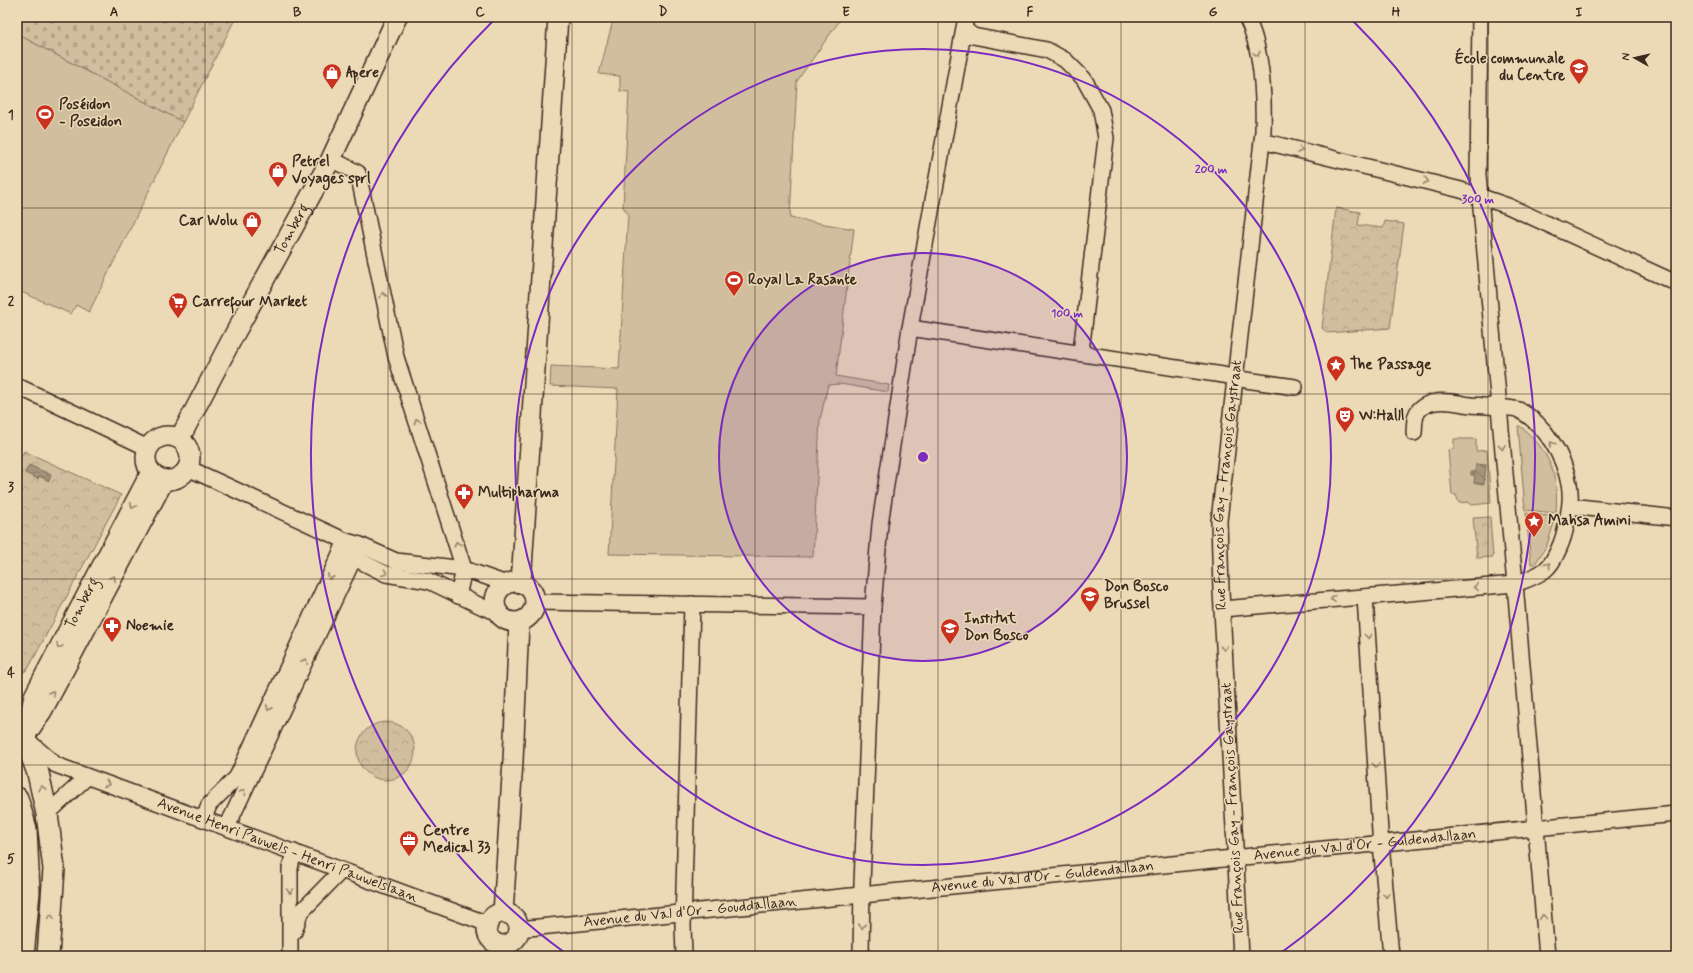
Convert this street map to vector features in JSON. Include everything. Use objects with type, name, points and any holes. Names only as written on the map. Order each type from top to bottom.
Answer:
[{"type":"main road","points":[[20,737],[38,773],[47,814],[54,869],[48,956]]},
{"type":"main road","points":[[17,798],[26,829],[29,892],[23,956]]},
{"type":"street","name":"Tomberg","points":[[180,438],[227,348],[332,159],[397,17]]},
{"type":"street","points":[[514,583],[558,17]]},
{"type":"street","name":"Rue François Gay - François Gaystraat","points":[[1241,956],[1222,609],[1219,521],[1264,118],[1263,87],[1257,52],[1246,17]]},
{"type":"street","points":[[1480,17],[1478,175],[1547,956]]},
{"type":"street","points":[[861,956],[873,607],[880,524],[910,328],[965,23]]},
{"type":"street","points":[[965,23],[973,36],[1047,50],[1065,60],[1084,79],[1101,110],[1106,138],[1081,352]]},
{"type":"street","points":[[1262,141],[1457,188],[1508,206],[1676,283]]},
{"type":"street","points":[[332,159],[358,174],[396,357],[464,569],[458,596]]},
{"type":"street","points":[[910,328],[1081,352],[1122,360],[1295,387]]},
{"type":"street","points":[[17,386],[148,448]]},
{"type":"street","points":[[1222,609],[1515,584],[1532,579],[1546,569],[1557,552],[1564,534],[1570,506],[1569,485],[1564,463],[1552,442],[1538,424],[1518,409],[1437,401],[1422,406],[1415,416],[1414,433]]},
{"type":"street","points":[[162,436],[174,436],[180,438],[185,443],[191,454],[188,468],[181,477],[176,479],[157,476],[146,460],[148,448],[151,443],[162,436]]},
{"type":"street","points":[[188,468],[353,548],[396,561],[464,569],[514,583],[531,590],[535,602],[534,609],[531,616],[519,622],[506,620],[497,612],[458,596],[429,581],[386,574],[353,548]]},
{"type":"street","name":"Tomberg","points":[[20,737],[65,668],[157,476]]},
{"type":"street","points":[[1570,506],[1676,518]]},
{"type":"street","points":[[227,827],[288,683],[353,548]]},
{"type":"street","points":[[497,612],[495,606],[496,596],[502,587],[514,583]]},
{"type":"street","points":[[1366,597],[1381,844],[1391,956]]},
{"type":"street","points":[[535,602],[873,607]]},
{"type":"street","points":[[684,956],[692,604]]},
{"type":"street","points":[[503,913],[513,761],[519,622]]},
{"type":"street","points":[[204,819],[210,805],[237,777],[288,683]]},
{"type":"street","name":"Avenue Henri Pauwels - Henri Pauwelslaan","points":[[20,737],[56,765],[488,924]]},
{"type":"street","points":[[47,814],[87,777]]},
{"type":"street","name":"Avenue du Val d'Or - Guldendallaan","points":[[862,895],[1676,814]]},
{"type":"street","points":[[291,949],[289,924],[290,868],[294,852]]},
{"type":"street","points":[[291,949],[300,913],[341,871]]},
{"type":"street","name":"Avenue du Val d'Or - Gouddallaan","points":[[519,929],[862,895]]},
{"type":"street","points":[[503,913],[513,916],[519,924],[519,934],[502,950],[490,938],[488,924],[494,916],[503,913]]},
{"type":"green space","points":[[17,17],[236,17],[183,122],[17,34]]},
{"type":"green space","name":"Royal La Rasante","points":[[616,17],[842,17],[797,81],[790,218],[854,229],[836,376],[889,385],[888,392],[840,384],[828,385],[820,420],[813,557],[609,554],[618,389],[550,386],[551,366],[619,369],[628,214],[623,207],[629,92],[620,91],[620,76],[599,74],[612,24]]},
{"type":"green space","points":[[17,34],[183,122],[89,312],[76,305],[71,314],[17,290]]},
{"type":"green space","points":[[1336,208],[1360,212],[1358,225],[1383,228],[1385,221],[1404,224],[1390,328],[1327,333],[1322,328]]},
{"type":"green space","points":[[1518,426],[1530,435],[1539,445],[1550,465],[1556,487],[1556,513],[1525,510]]},
{"type":"green space","points":[[1454,439],[1476,439],[1476,451],[1487,450],[1491,503],[1472,505],[1468,502],[1459,503],[1456,495],[1452,495],[1448,450],[1454,449]]},
{"type":"green space","points":[[24,451],[121,495],[28,669],[20,675],[17,675],[17,465]]},
{"type":"green space","points":[[1526,513],[1556,517],[1547,545],[1535,564],[1531,564]]},
{"type":"green space","points":[[1490,517],[1493,557],[1477,558],[1473,518]]},
{"type":"green space","points":[[386,722],[397,724],[410,735],[413,740],[415,751],[413,762],[402,775],[397,778],[386,780],[375,778],[362,767],[359,762],[357,751],[359,740],[370,727],[375,724]]},
{"type":"water","points":[[1476,464],[1486,465],[1484,484],[1474,483],[1475,475],[1471,475],[1471,472],[1475,472]]},
{"type":"water","points":[[29,465],[51,475],[49,481],[39,476],[38,479],[25,473]]},
{"type":"place","name":"École communale du Centre","points":[[1579,85]]},
{"type":"place","name":"Apere","points":[[332,90]]},
{"type":"place","name":"Poséidon - Poseidon","points":[[45,131]]},
{"type":"place","name":"Petrel Voyages sprl","points":[[278,188]]},
{"type":"place","name":"Car Wolu","points":[[252,238]]},
{"type":"place","name":"Royal La Rasante","points":[[734,297]]},
{"type":"place","name":"Carrefour Market","points":[[178,319]]},
{"type":"place","name":"The Passage","points":[[1336,382]]},
{"type":"place","name":"W:Halll","points":[[1345,433]]},
{"type":"place","name":"Multipharma","points":[[464,510]]},
{"type":"place","name":"Mahsa Amini","points":[[1534,538]]},
{"type":"place","name":"Don Bosco Brussel","points":[[1090,613]]},
{"type":"place","name":"Noemie","points":[[112,643]]},
{"type":"place","name":"Institut Don Bosco","points":[[950,645]]},
{"type":"place","name":"Centre Medical 33","points":[[409,857]]}]
